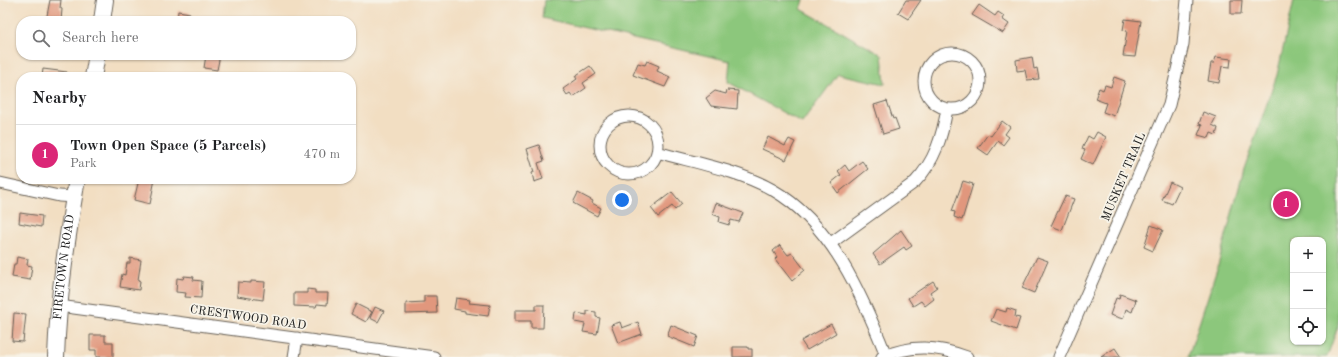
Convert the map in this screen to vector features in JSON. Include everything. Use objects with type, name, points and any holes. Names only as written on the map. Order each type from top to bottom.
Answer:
[{"type":"street","points":[[103,16],[105,0]]},
{"type":"street","name":"MUSKET TRAIL","points":[[1059,357],[1169,105],[1183,44],[1187,0]]},
{"type":"street","points":[[952,53],[962,55],[970,59],[976,66],[979,75],[979,89],[972,101],[965,106],[956,109],[947,109],[934,103],[926,92],[924,83],[928,65],[943,54],[952,53]]},
{"type":"street","points":[[94,72],[96,60]]},
{"type":"street","points":[[831,243],[915,182],[925,171],[936,152],[942,134],[947,109]]},
{"type":"street","points":[[631,116],[649,124],[655,132],[658,142],[657,152],[653,161],[646,168],[637,173],[627,174],[617,171],[609,166],[603,158],[600,148],[601,138],[605,129],[612,122],[621,117],[631,116]]},
{"type":"street","points":[[657,152],[744,176],[773,190],[802,212],[831,243],[864,305],[884,356],[903,349],[918,347],[950,351],[968,357]]},
{"type":"street","points":[[0,183],[59,196],[74,197]]},
{"type":"street","name":"FIRETOWN ROAD","points":[[56,357],[59,306],[76,184]]},
{"type":"street","name":"CRESTWOOD ROAD","points":[[59,306],[434,357]]},
{"type":"street","points":[[294,357],[297,338]]},
{"type":"green space","points":[[544,0],[804,0],[801,9],[882,55],[885,84],[838,74],[802,123],[728,82],[730,61],[542,18]]},
{"type":"green space","points":[[1294,0],[1338,0],[1338,326],[1327,357],[1188,357],[1217,269],[1244,169],[1277,75]]},
{"type":"building","points":[[50,0],[61,0],[60,8],[62,9],[61,16],[47,16]]},
{"type":"building","points":[[906,0],[921,0],[908,19],[898,13]]},
{"type":"building","points":[[1231,0],[1242,0],[1241,14],[1231,14]]},
{"type":"building","points":[[979,5],[995,16],[998,12],[1004,16],[1002,19],[1009,24],[1003,33],[972,15]]},
{"type":"building","points":[[178,11],[190,13],[190,16],[178,16]]},
{"type":"building","points":[[1125,19],[1141,21],[1135,57],[1123,56],[1127,31],[1123,30]]},
{"type":"building","points":[[1032,57],[1034,69],[1037,68],[1039,79],[1027,80],[1025,70],[1017,71],[1016,60]]},
{"type":"building","points":[[1216,57],[1231,59],[1230,67],[1222,66],[1219,83],[1208,81],[1211,63],[1214,63]]},
{"type":"building","points":[[205,60],[219,60],[217,70],[204,68]]},
{"type":"building","points":[[647,61],[659,66],[657,71],[670,77],[665,87],[633,75],[638,63],[645,65]]},
{"type":"building","points":[[590,66],[596,74],[583,83],[586,88],[573,97],[570,93],[567,95],[563,89],[577,79],[575,76]]},
{"type":"building","points":[[43,69],[67,72],[43,72]]},
{"type":"building","points":[[1114,77],[1125,81],[1114,116],[1103,112],[1106,103],[1095,99],[1099,88],[1103,90],[1105,85],[1111,87]]},
{"type":"building","points":[[727,90],[738,91],[737,109],[711,106],[706,98],[715,91],[726,94]]},
{"type":"building","points":[[887,101],[893,119],[895,118],[899,129],[883,134],[874,105]]},
{"type":"building","points":[[1203,112],[1216,117],[1212,125],[1218,128],[1216,135],[1211,133],[1209,138],[1198,135],[1202,125],[1199,124]]},
{"type":"building","points":[[1002,121],[1010,127],[1005,134],[1009,137],[1003,145],[998,141],[988,155],[978,148],[988,134],[991,136]]},
{"type":"building","points":[[1097,132],[1106,137],[1093,165],[1081,159],[1085,150],[1082,149],[1088,136],[1093,139]]},
{"type":"building","points":[[768,137],[785,146],[789,139],[795,142],[786,160],[762,149]]},
{"type":"building","points":[[539,145],[544,161],[538,163],[543,179],[534,182],[532,173],[534,172],[527,149]]},
{"type":"building","points":[[862,161],[868,169],[838,193],[831,183],[841,175],[838,171],[845,165],[849,171]]},
{"type":"building","points":[[963,181],[973,184],[962,220],[954,217],[955,212],[952,211]]},
{"type":"building","points":[[1170,182],[1180,187],[1172,204],[1162,200]]},
{"type":"building","points":[[138,184],[154,184],[150,204],[134,200]]},
{"type":"building","points":[[672,192],[682,204],[675,210],[672,206],[658,217],[651,208]]},
{"type":"building","points":[[578,193],[593,201],[592,203],[601,208],[597,216],[573,203]]},
{"type":"building","points":[[1065,196],[1074,199],[1062,230],[1051,226]]},
{"type":"building","points":[[716,203],[743,213],[739,222],[731,220],[729,225],[719,222],[720,217],[712,214]]},
{"type":"building","points":[[20,213],[42,216],[41,227],[19,223]]},
{"type":"building","points":[[1151,225],[1163,230],[1153,251],[1144,247]]},
{"type":"building","points":[[901,230],[912,246],[906,250],[904,247],[880,264],[873,254]]},
{"type":"building","points":[[780,245],[788,255],[792,253],[805,270],[792,281],[775,259],[777,257],[773,251]]},
{"type":"building","points":[[17,257],[28,259],[27,265],[32,266],[30,280],[12,277],[14,264],[16,264]]},
{"type":"building","points":[[1037,257],[1048,261],[1034,293],[1022,288]]},
{"type":"building","points":[[130,258],[141,260],[138,280],[140,281],[139,290],[120,287],[122,274],[125,275],[127,263],[130,263]]},
{"type":"building","points":[[184,276],[194,277],[193,280],[202,281],[201,298],[185,297],[186,293],[176,292],[177,278],[183,279]]},
{"type":"building","points":[[251,281],[265,282],[263,300],[237,296],[238,282],[251,283]]},
{"type":"building","points":[[933,281],[937,287],[930,292],[934,299],[925,306],[921,301],[913,306],[908,298]]},
{"type":"building","points":[[307,289],[315,290],[315,293],[328,293],[327,305],[317,304],[316,307],[294,306],[294,293],[307,293]]},
{"type":"building","points":[[1120,294],[1136,300],[1132,312],[1126,309],[1123,319],[1110,315],[1116,298],[1119,299]]},
{"type":"building","points":[[424,296],[436,296],[437,313],[406,314],[406,303],[424,302]]},
{"type":"building","points":[[456,298],[470,300],[469,303],[490,305],[488,316],[465,313],[465,311],[454,309]]},
{"type":"building","points":[[356,304],[372,312],[366,322],[351,314]]},
{"type":"building","points":[[536,305],[544,305],[543,328],[531,328],[531,321],[515,321],[515,310],[536,310]]},
{"type":"building","points":[[375,307],[384,311],[378,322],[370,318]]},
{"type":"building","points":[[1007,308],[1016,311],[1015,317],[1020,318],[1016,330],[991,321],[996,309],[1006,312]]},
{"type":"building","points":[[587,311],[596,312],[596,317],[600,318],[597,334],[583,332],[585,324],[575,322],[576,313],[587,315]]},
{"type":"building","points":[[14,313],[26,314],[23,342],[12,341]]},
{"type":"building","points":[[620,322],[622,328],[638,322],[642,334],[618,343],[611,325]]},
{"type":"building","points":[[831,324],[836,333],[807,350],[801,341]]},
{"type":"building","points":[[671,325],[698,336],[694,347],[667,336]]},
{"type":"building","points":[[90,335],[105,335],[105,342],[113,342],[113,357],[96,357],[96,350],[90,350]]},
{"type":"building","points":[[733,347],[748,347],[748,349],[752,349],[752,357],[733,357]]},
{"type":"building","points":[[1115,348],[1121,357],[1101,357]]},
{"type":"place","name":"Town Open Space (5 Parcels)","points":[[1286,204]]}]
